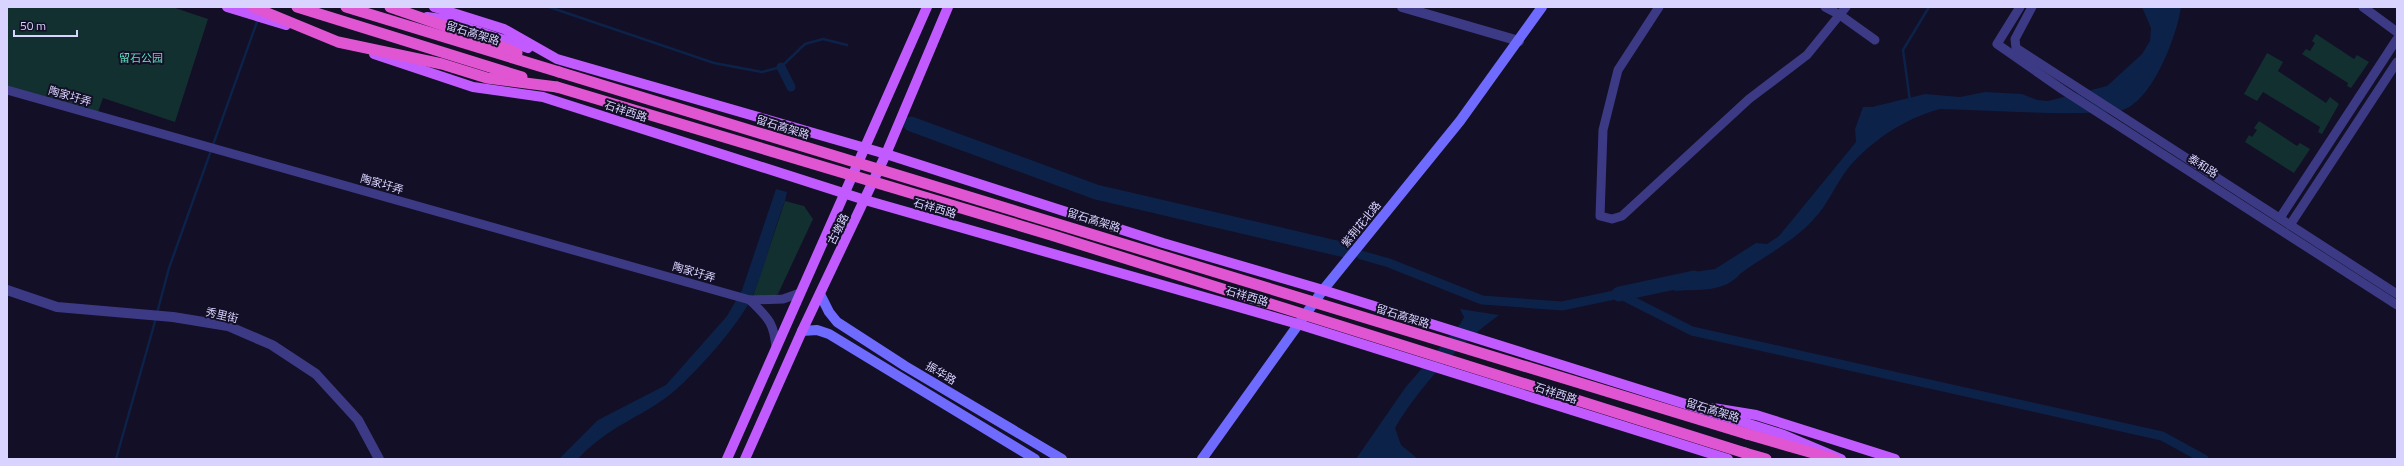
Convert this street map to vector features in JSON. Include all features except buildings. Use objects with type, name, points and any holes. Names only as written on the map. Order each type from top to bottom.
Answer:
[{"type":"highway","points":[[253,7],[265,15],[338,42],[442,64],[486,78],[557,87]]},
{"type":"highway","points":[[297,7],[557,87],[1051,235],[1766,459]]},
{"type":"highway","name":"留石高架路","points":[[346,7],[1747,434],[1834,459]]},
{"type":"highway","points":[[390,7],[488,41],[559,72]]},
{"type":"main road","points":[[227,7],[242,12],[265,15]]},
{"type":"main road","points":[[434,7],[504,29],[558,59]]},
{"type":"main road","name":"古墩路","points":[[727,459],[927,7]]},
{"type":"main road","name":"古墩路","points":[[745,459],[802,331],[886,154],[948,7]]},
{"type":"main road","name":"紫荆花北路","points":[[1202,459],[1323,290],[1456,126],[1519,41],[1542,7]]},
{"type":"main road","points":[[414,15],[442,18],[558,59],[886,154],[1163,243],[1323,290],[1700,408],[1784,435],[1841,459]]},
{"type":"main road","name":"石祥西路","points":[[338,42],[472,87],[544,97],[865,200],[1298,324],[1637,432],[1728,459]]},
{"type":"main road","name":"振华路","points":[[820,294],[828,312],[836,322],[905,366],[1062,459]]},
{"type":"main road","points":[[802,331],[817,330],[829,334],[1034,459]]},
{"type":"main road","points":[[1700,408],[1730,409],[1756,415],[1895,459]]},
{"type":"main road","name":"石祥西路","points":[[1637,432],[1708,459]]},
{"type":"street","points":[[1402,7],[1519,41]]},
{"type":"street","points":[[1659,7],[1618,70],[1603,130],[1600,216],[1612,218],[1622,216],[1749,99],[1807,55],[1846,7]]},
{"type":"street","points":[[1825,7],[1840,15],[1875,40]]},
{"type":"street","points":[[2000,46],[2020,7]]},
{"type":"street","points":[[2000,46],[2031,7]]},
{"type":"street","name":"泰和路","points":[[2031,7],[2015,39],[2016,48],[2397,294]]},
{"type":"street","points":[[2363,7],[2397,32]]},
{"type":"street","points":[[2280,218],[2397,39]]},
{"type":"street","name":"泰和路","points":[[2000,46],[2112,122],[2397,305]]},
{"type":"street","points":[[2290,225],[2397,62]]},
{"type":"street","name":"陶家圩弄","points":[[7,90],[750,300],[784,299],[800,293]]},
{"type":"street","name":"秀里街","points":[[7,290],[57,307],[131,313],[228,326],[272,344],[316,374],[358,420],[379,459]]},
{"type":"street","points":[[750,300],[773,324],[776,348]]},
{"type":"green space","name":"留石公园","points":[[7,7],[172,7],[208,19],[175,122],[103,98],[97,115],[7,91]]},
{"type":"green space","points":[[2316,34],[2354,59],[2357,55],[2369,62],[2351,88],[2347,86],[2348,83],[2302,54],[2306,49],[2310,51],[2315,43],[2312,41]]},
{"type":"green space","points":[[2267,53],[2283,62],[2278,71],[2326,103],[2330,97],[2339,104],[2322,134],[2318,132],[2320,127],[2263,92],[2257,101],[2244,94]]},
{"type":"green space","points":[[2259,121],[2297,146],[2300,143],[2310,149],[2294,173],[2245,142],[2249,135],[2252,137],[2257,130],[2254,128]]},
{"type":"green space","points":[[785,201],[804,206],[813,219],[778,294],[767,298],[753,296]]},
{"type":"water","points":[[2142,7],[2181,7],[2174,34],[2161,67],[2152,82],[2132,105],[2120,111],[2107,113],[2048,113],[1940,109],[1927,113],[1890,131],[1868,148],[1844,173],[1828,201],[1805,228],[1787,242],[1749,267],[1734,280],[1710,289],[1674,291],[1673,275],[1715,269],[1756,243],[1767,244],[1779,236],[1856,142],[1855,129],[1863,107],[1872,107],[1925,94],[1960,97],[1985,92],[2022,94],[2037,100],[2048,101],[2107,86],[2142,54],[2150,41],[2151,28]]},
{"type":"water","points":[[776,189],[787,192],[762,272],[747,307],[717,347],[682,384],[660,402],[612,430],[589,448],[578,459],[559,459],[598,420],[666,385],[727,316],[742,290]]},
{"type":"water","points":[[1460,309],[1499,315],[1484,326],[1455,352],[1441,367],[1416,397],[1395,428],[1401,445],[1418,459],[1356,459],[1405,388],[1461,323],[1464,317]]},
{"type":"waterway","points":[[549,7],[714,63],[762,72],[781,67],[805,44],[823,39],[847,45]]},
{"type":"waterway","points":[[1910,101],[1903,50],[1929,7]]},
{"type":"waterway","points":[[157,313],[169,268],[258,19]]},
{"type":"waterway","points":[[781,67],[791,87]]},
{"type":"waterway","points":[[911,124],[1096,192],[1345,250]]},
{"type":"waterway","points":[[1361,255],[1389,263],[1482,300],[1562,306],[1619,294],[1692,331],[2162,436],[2204,459]]},
{"type":"waterway","points":[[1619,294],[1694,278]]},
{"type":"waterway","points":[[116,459],[156,318]]}]
